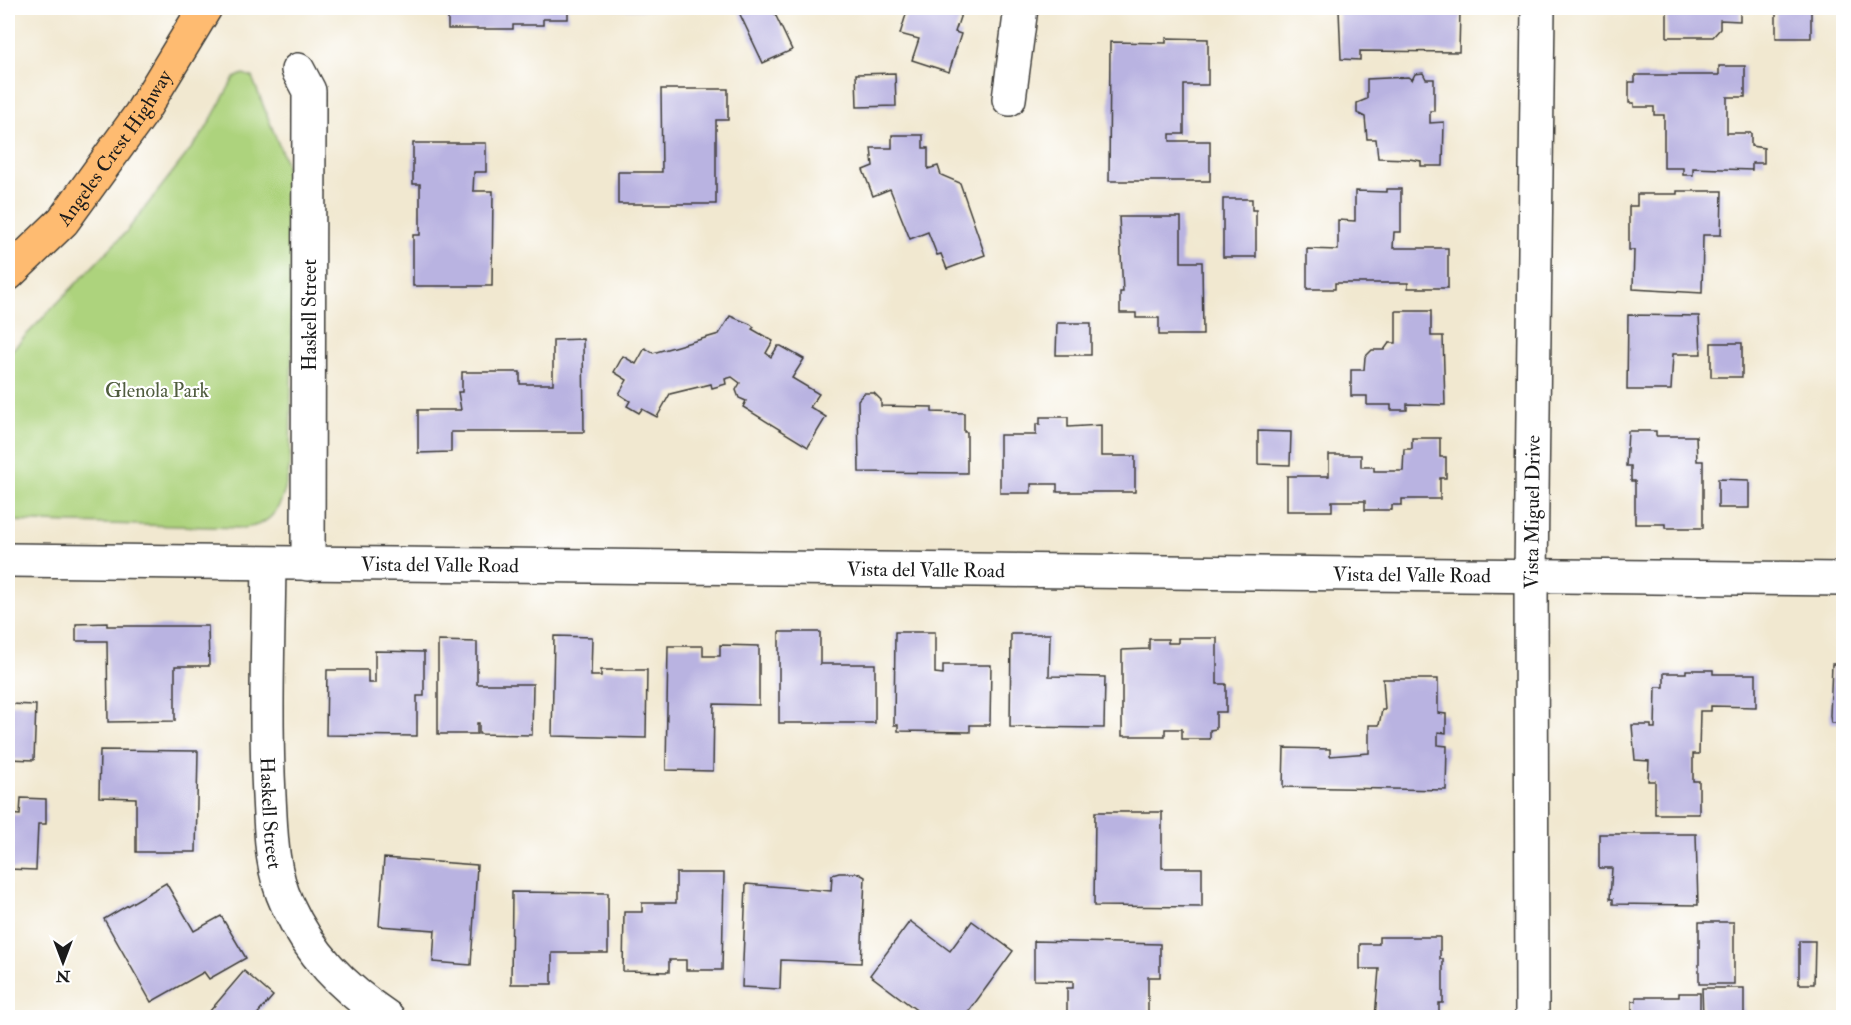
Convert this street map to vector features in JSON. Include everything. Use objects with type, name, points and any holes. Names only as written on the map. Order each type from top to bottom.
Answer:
[{"type":"main road","name":"Angeles Crest Highway","points":[[8,274],[63,221],[140,115],[205,8]]},
{"type":"street","points":[[1009,99],[1021,8]]},
{"type":"street","name":"Vista Miguel Drive","points":[[1532,1017],[1531,576],[1538,8]]},
{"type":"street","name":"Haskell Street","points":[[298,70],[309,91],[308,564]]},
{"type":"street","name":"Vista del Valle Road","points":[[8,560],[1844,579]]},
{"type":"street","name":"Haskell Street","points":[[269,564],[267,748],[273,862],[286,903],[320,960],[354,995],[388,1017]]},
{"type":"green space","name":"Glenola Park","points":[[243,74],[252,77],[284,158],[294,197],[290,465],[278,507],[265,521],[243,528],[8,521],[8,354],[126,232],[204,132],[234,78]]},
{"type":"building","points":[[448,8],[568,8],[568,19],[543,19],[543,25],[513,25],[513,29],[448,29]]},
{"type":"building","points":[[613,8],[653,8],[653,10],[613,10]]},
{"type":"building","points":[[737,8],[789,8],[775,14],[792,50],[763,63]]},
{"type":"building","points":[[908,8],[963,8],[955,32],[961,34],[949,72],[912,60],[919,39],[900,34]]},
{"type":"building","points":[[1355,8],[1421,8],[1421,11],[1460,11],[1459,52],[1360,51],[1360,60],[1341,59],[1339,10],[1355,10]]},
{"type":"building","points":[[1667,8],[1740,8],[1740,21],[1720,20],[1720,29],[1713,37],[1667,37]]},
{"type":"building","points":[[1776,8],[1811,8],[1811,38],[1776,38]]},
{"type":"building","points":[[1166,38],[1208,39],[1208,85],[1184,85],[1184,134],[1170,134],[1170,141],[1210,141],[1210,181],[1109,181],[1110,42],[1166,43]]},
{"type":"building","points":[[1719,66],[1745,66],[1745,97],[1727,97],[1727,133],[1751,133],[1751,146],[1764,148],[1764,163],[1752,163],[1752,170],[1693,168],[1693,175],[1683,175],[1683,168],[1664,168],[1664,115],[1654,115],[1654,107],[1634,107],[1634,103],[1629,103],[1629,82],[1635,82],[1635,75],[1719,75]]},
{"type":"building","points":[[895,73],[896,106],[857,107],[856,74]]},
{"type":"building","points":[[1423,73],[1426,79],[1434,79],[1434,111],[1430,111],[1430,123],[1444,122],[1443,166],[1421,166],[1421,161],[1409,159],[1378,158],[1376,139],[1367,139],[1365,117],[1357,113],[1357,103],[1367,99],[1367,79],[1408,77],[1412,80],[1415,74]]},
{"type":"building","points":[[661,89],[728,89],[728,120],[716,120],[716,204],[618,204],[618,172],[662,172]]},
{"type":"building","points":[[892,135],[923,135],[923,148],[928,148],[928,169],[938,166],[941,175],[960,183],[985,255],[947,269],[941,254],[937,255],[928,232],[910,239],[890,189],[873,196],[863,170],[873,166],[871,148],[892,148]]},
{"type":"building","points":[[413,143],[486,143],[486,172],[474,172],[473,191],[493,191],[492,286],[413,286],[413,235],[420,235],[420,184],[413,184]]},
{"type":"building","points":[[1387,189],[1401,189],[1401,232],[1394,232],[1393,248],[1448,248],[1448,288],[1408,288],[1408,283],[1335,283],[1335,289],[1307,289],[1307,249],[1338,250],[1338,220],[1355,221],[1355,191],[1387,192]]},
{"type":"building","points":[[1677,191],[1722,191],[1721,235],[1703,235],[1702,293],[1633,289],[1634,250],[1629,250],[1629,206],[1637,206],[1637,194],[1677,194]]},
{"type":"building","points":[[1223,199],[1252,199],[1252,210],[1256,210],[1256,257],[1223,257]]},
{"type":"building","points":[[1119,217],[1181,217],[1181,262],[1202,262],[1203,335],[1159,335],[1159,318],[1136,318],[1136,313],[1120,313],[1120,292],[1123,292]]},
{"type":"building","points":[[1396,311],[1431,311],[1431,336],[1443,336],[1445,405],[1407,404],[1407,410],[1391,410],[1391,405],[1367,405],[1367,396],[1351,396],[1351,370],[1364,370],[1365,357],[1372,350],[1384,350],[1389,343],[1396,343]]},
{"type":"building","points":[[1628,315],[1699,316],[1701,354],[1673,354],[1671,390],[1627,390]]},
{"type":"building","points":[[730,316],[750,324],[754,327],[752,329],[773,341],[766,353],[771,357],[778,346],[781,346],[804,359],[792,378],[819,394],[810,407],[826,417],[808,447],[743,407],[746,401],[739,398],[736,390],[740,383],[732,377],[725,379],[726,384],[712,388],[711,384],[670,394],[657,417],[642,409],[639,413],[627,406],[630,401],[619,394],[627,380],[614,372],[623,356],[636,364],[645,348],[653,353],[719,334]]},
{"type":"building","points":[[1057,323],[1091,323],[1091,355],[1056,355]]},
{"type":"building","points":[[583,339],[584,432],[451,432],[451,452],[418,453],[418,410],[461,410],[458,392],[462,392],[462,372],[520,372],[520,384],[553,384],[553,340]]},
{"type":"building","points":[[1711,343],[1742,343],[1742,377],[1711,377]]},
{"type":"building","points":[[864,393],[874,393],[881,400],[881,406],[932,407],[932,412],[964,413],[964,432],[967,432],[967,473],[859,472],[858,400]]},
{"type":"building","points":[[1040,417],[1068,417],[1068,427],[1101,425],[1101,456],[1135,456],[1135,492],[1057,492],[1057,484],[1031,484],[1031,493],[1000,493],[1000,435],[1036,435],[1036,424],[1040,424]]},
{"type":"building","points":[[1258,431],[1291,432],[1290,465],[1258,464]]},
{"type":"building","points":[[1628,431],[1656,431],[1656,436],[1696,436],[1697,461],[1703,461],[1703,528],[1665,528],[1665,524],[1635,524],[1635,481],[1631,481],[1631,466],[1626,466]]},
{"type":"building","points":[[1412,438],[1440,438],[1440,457],[1446,457],[1446,478],[1440,478],[1440,499],[1402,499],[1402,505],[1392,505],[1392,510],[1365,510],[1365,501],[1332,501],[1332,511],[1287,511],[1287,476],[1329,476],[1329,455],[1361,455],[1361,467],[1374,467],[1374,471],[1403,471],[1404,449],[1412,449]]},
{"type":"building","points":[[1718,479],[1749,480],[1749,508],[1718,508]]},
{"type":"building","points":[[107,623],[107,626],[208,626],[209,666],[175,666],[175,721],[108,722],[107,641],[76,641],[76,624]]},
{"type":"building","points":[[779,632],[820,632],[820,664],[875,664],[875,723],[779,723]]},
{"type":"building","points":[[895,632],[935,632],[935,673],[943,674],[943,665],[991,665],[990,725],[970,725],[970,732],[898,731],[898,725],[894,725]]},
{"type":"building","points":[[1011,634],[1050,634],[1049,676],[1105,677],[1104,728],[1010,727]]},
{"type":"building","points":[[554,636],[592,637],[591,676],[601,676],[601,670],[647,670],[646,738],[552,736]]},
{"type":"building","points":[[1178,638],[1217,638],[1217,684],[1226,684],[1226,712],[1216,712],[1216,729],[1210,730],[1210,739],[1182,739],[1182,729],[1165,729],[1165,736],[1122,736],[1122,650],[1149,649],[1149,639],[1168,639],[1168,643],[1178,643]]},
{"type":"building","points":[[438,641],[477,642],[477,684],[533,684],[532,735],[479,734],[479,723],[477,723],[477,734],[438,734]]},
{"type":"building","points":[[720,645],[759,646],[759,705],[714,704],[713,771],[666,770],[668,646],[703,646],[703,656],[720,656]]},
{"type":"building","points":[[375,651],[424,652],[424,696],[417,696],[417,736],[326,735],[327,670],[368,670],[368,683],[375,683]]},
{"type":"building","points":[[1832,664],[1844,664],[1844,723],[1831,723]]},
{"type":"building","points":[[1686,670],[1713,670],[1713,674],[1756,674],[1756,707],[1711,706],[1711,711],[1700,711],[1699,754],[1693,754],[1693,781],[1699,781],[1699,814],[1655,814],[1655,781],[1648,781],[1649,761],[1635,760],[1632,725],[1651,725],[1651,728],[1655,728],[1656,687],[1664,687],[1664,673],[1686,673]]},
{"type":"building","points":[[1383,679],[1438,679],[1438,713],[1446,714],[1446,733],[1438,732],[1438,745],[1447,746],[1446,790],[1283,787],[1284,748],[1330,749],[1330,756],[1369,753],[1369,725],[1379,725],[1382,710],[1385,710]]},
{"type":"building","points":[[8,704],[36,705],[34,760],[8,759]]},
{"type":"building","points":[[100,750],[198,751],[196,852],[136,852],[136,798],[99,797]]},
{"type":"building","points":[[21,798],[46,799],[46,824],[38,824],[36,870],[8,869],[8,814],[20,815]]},
{"type":"building","points":[[1095,812],[1162,812],[1162,868],[1202,868],[1202,907],[1094,906]]},
{"type":"building","points":[[1599,834],[1696,834],[1698,905],[1613,904],[1613,899],[1610,899],[1612,868],[1599,868]]},
{"type":"building","points":[[384,858],[477,865],[471,965],[433,962],[435,930],[379,926]]},
{"type":"building","points":[[676,873],[724,873],[722,970],[686,970],[686,960],[669,960],[669,972],[623,971],[624,912],[642,912],[642,903],[676,903]]},
{"type":"building","points":[[858,873],[865,877],[861,963],[781,960],[780,989],[742,987],[746,884],[831,891],[832,875]]},
{"type":"building","points":[[166,883],[194,931],[221,916],[246,958],[209,979],[204,972],[151,1002],[104,919]]},
{"type":"building","points":[[512,892],[608,893],[608,953],[552,953],[552,984],[511,984]]},
{"type":"building","points":[[910,921],[950,951],[972,921],[1013,951],[964,1018],[927,1018],[870,975]]},
{"type":"building","points":[[1699,922],[1734,922],[1734,984],[1699,984]]},
{"type":"building","points":[[1379,937],[1440,937],[1440,959],[1443,959],[1443,1003],[1439,1003],[1439,1018],[1375,1018],[1379,969],[1360,969],[1360,944],[1379,944]]},
{"type":"building","points":[[1034,941],[1160,944],[1160,977],[1148,977],[1148,1018],[1067,1018],[1067,988],[1073,988],[1073,981],[1034,980]]},
{"type":"building","points":[[1799,941],[1815,941],[1814,984],[1799,984]]},
{"type":"building","points":[[244,971],[273,996],[254,1018],[204,1018]]},
{"type":"building","points":[[1702,988],[1744,988],[1744,1018],[1703,1018]]},
{"type":"building","points":[[1679,993],[1700,993],[1700,1018],[1632,1018],[1632,1001],[1636,1001],[1636,997],[1679,997]]}]
